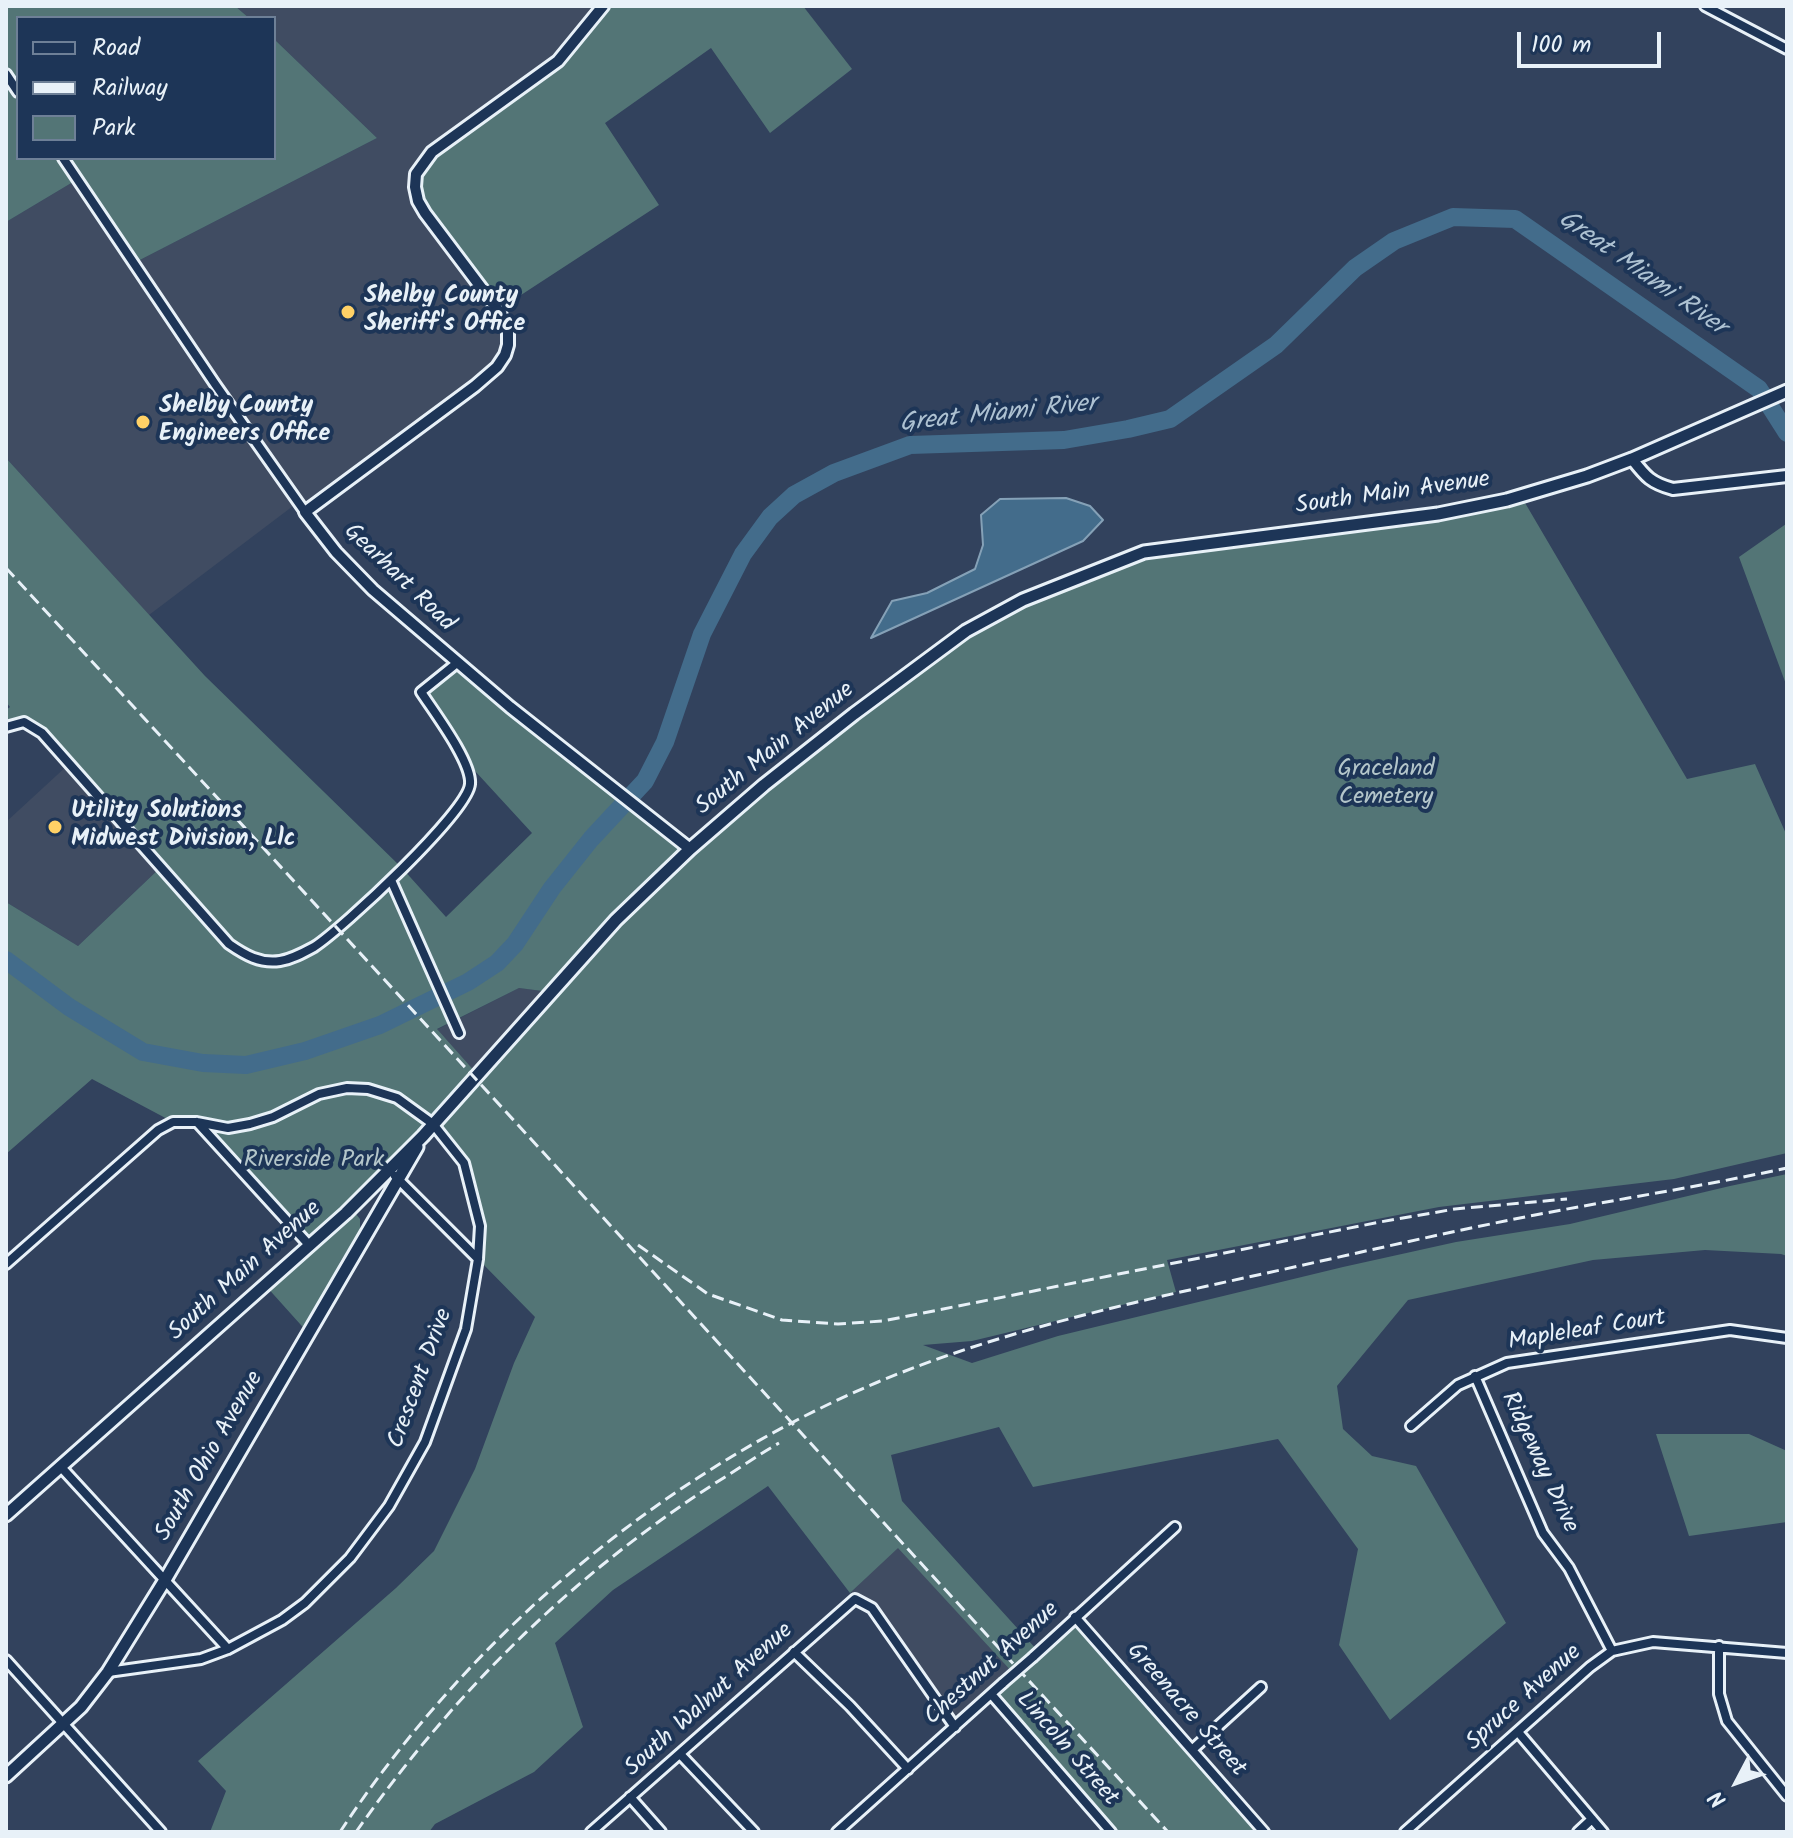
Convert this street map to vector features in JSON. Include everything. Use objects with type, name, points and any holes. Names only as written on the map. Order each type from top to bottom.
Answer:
[{"type":"main road","name":"South Main Avenue","points":[[6,1515],[310,1246],[423,1136],[616,920],[690,849],[764,785],[966,631],[1023,600],[1144,552],[1438,514],[1507,500],[1632,459],[1787,391]]},
{"type":"main road","name":"South Ohio Avenue","points":[[6,1776],[81,1707],[108,1672],[165,1580],[423,1136]]},
{"type":"street","points":[[305,512],[475,386],[497,367],[505,355],[508,329],[498,310],[425,213],[418,201],[416,174],[432,152],[558,61],[603,6]]},
{"type":"street","points":[[1705,6],[1787,49]]},
{"type":"street","name":"Gearhart Road","points":[[64,160],[223,396],[336,552],[373,590],[457,663],[690,849]]},
{"type":"street","points":[[1632,459],[1646,477],[1673,489],[1787,476]]},
{"type":"street","points":[[6,727],[24,722],[42,733],[229,944],[261,961],[278,962],[314,946],[340,926],[391,880],[467,796],[471,783],[467,764],[421,692],[457,663]]},
{"type":"street","points":[[391,880],[459,1033]]},
{"type":"street","name":"Crescent Drive","points":[[6,1264],[158,1130],[173,1122],[197,1122],[228,1128],[250,1124],[273,1117],[319,1094],[347,1088],[368,1089],[397,1098],[433,1124],[464,1163],[480,1226],[478,1259],[466,1329],[425,1442],[389,1506],[350,1558],[305,1603],[282,1620],[228,1649],[201,1659],[108,1672]]},
{"type":"street","points":[[197,1122],[310,1246]]},
{"type":"street","points":[[388,1170],[478,1259]]},
{"type":"street","name":"Mapleleaf Court","points":[[1411,1426],[1458,1385],[1507,1363],[1730,1330],[1787,1338]]},
{"type":"street","name":"Ridgeway Drive","points":[[1475,1376],[1543,1533],[1569,1568],[1612,1651]]},
{"type":"street","points":[[60,1466],[228,1649]]},
{"type":"street","name":"Chestnut Avenue","points":[[837,1832],[1175,1527]]},
{"type":"street","name":"South Walnut Avenue","points":[[591,1832],[855,1599],[872,1608],[955,1727]]},
{"type":"street","name":"Greenacre Street","points":[[1075,1617],[1264,1832]]},
{"type":"street","name":"Spruce Avenue","points":[[1405,1832],[1590,1667],[1612,1651],[1653,1642],[1787,1653]]},
{"type":"street","points":[[1719,1646],[1719,1694],[1727,1721],[1787,1796]]},
{"type":"street","points":[[794,1652],[850,1706],[908,1769]]},
{"type":"street","points":[[6,1660],[161,1832]]},
{"type":"street","points":[[1193,1749],[1261,1687]]},
{"type":"street","name":"Lincoln Street","points":[[991,1694],[1108,1828]]},
{"type":"street","points":[[1518,1732],[1603,1832]]},
{"type":"street","points":[[680,1754],[754,1832]]},
{"type":"street","points":[[630,1797],[661,1832]]},
{"type":"street","points":[[1578,1832],[1592,1819]]},
{"type":"street","points":[[1097,1832],[1108,1828]]},
{"type":"shaded area","points":[[235,6],[603,6],[558,61],[432,152],[508,329],[497,367],[305,512],[297,503],[149,615],[6,458],[6,222],[78,179],[134,263],[377,138],[276,41],[276,16],[247,16]]},
{"type":"shaded area","points":[[1066,498],[1090,506],[1103,520],[1083,541],[871,638],[892,601],[927,593],[975,569],[983,545],[981,515],[1000,499]]},
{"type":"shaded area","points":[[69,764],[161,867],[78,946],[6,902],[6,822]]},
{"type":"shaded area","points":[[519,988],[551,992],[477,1075],[436,1030]]},
{"type":"shaded area","points":[[898,1547],[1014,1674],[955,1727],[872,1608],[850,1593]]},
{"type":"green space","points":[[6,6],[235,6],[247,16],[16,16],[16,160],[276,160],[276,41],[377,138],[134,263],[78,179],[6,222]]},
{"type":"green space","points":[[603,6],[803,6],[852,69],[770,133],[711,48],[605,123],[659,205],[498,310],[425,213],[416,174],[422,164],[558,61]]},
{"type":"green space","points":[[6,458],[205,676],[402,868],[446,917],[532,833],[475,771],[430,699],[427,690],[457,663],[690,848],[966,631],[1144,552],[1438,514],[1521,496],[1687,779],[1755,764],[1787,836],[1787,1153],[1674,1179],[1439,1207],[1167,1260],[1176,1292],[972,1341],[923,1345],[972,1363],[1058,1336],[1343,1267],[1456,1242],[1570,1224],[1787,1174],[1787,1256],[1705,1250],[1593,1260],[1408,1300],[1337,1386],[1343,1429],[1372,1456],[1416,1466],[1506,1623],[1390,1720],[1339,1645],[1358,1549],[1278,1439],[1033,1487],[999,1427],[891,1455],[902,1501],[1038,1651],[1075,1617],[1264,1832],[1111,1832],[991,1694],[1013,1673],[898,1548],[850,1593],[768,1486],[613,1590],[555,1643],[583,1727],[534,1772],[435,1824],[429,1832],[210,1832],[226,1791],[198,1761],[434,1551],[475,1469],[514,1363],[535,1317],[478,1259],[480,1226],[464,1163],[434,1124],[347,1213],[356,1214],[360,1219],[360,1231],[340,1262],[337,1286],[309,1334],[265,1285],[309,1246],[197,1122],[173,1122],[92,1079],[6,1154],[6,902],[78,946],[161,867],[42,733],[24,722],[6,727],[6,710],[10,707],[6,702]],"holes":[[[519,988],[550,992],[477,1074],[437,1029]]]},
{"type":"green space","points":[[1786,524],[1787,527],[1787,687],[1739,557]]},
{"type":"green space","points":[[1656,1434],[1749,1434],[1787,1451],[1787,1522],[1689,1536]]},
{"type":"waterway","name":"Great Miami River","points":[[6,960],[69,1007],[143,1052],[203,1063],[246,1065],[305,1051],[380,1025],[468,982],[497,963],[515,944],[552,888],[591,839],[645,781],[665,742],[702,634],[743,554],[770,517],[794,495],[834,473],[910,445],[1064,440],[1170,419],[1276,345],[1355,268],[1394,241],[1453,217],[1515,219],[1759,389],[1787,433]]},
{"type":"railway","points":[[6,568],[1168,1832]]},
{"type":"railway","points":[[340,1832],[391,1760],[448,1692],[510,1627],[576,1568],[647,1513],[721,1463],[798,1419],[878,1382],[1013,1335],[1151,1299],[1499,1222],[1787,1168]]},
{"type":"railway","points":[[638,1245],[708,1294],[782,1320],[838,1324],[883,1321],[1455,1209],[1567,1199]]},
{"type":"railway","points":[[356,1832],[394,1780],[475,1684],[565,1596],[664,1518],[779,1443]]},
{"type":"place","name":"Shelby County Sheriff's Office","points":[[348,312]]},
{"type":"place","name":"Shelby County Engineers Office","points":[[143,422]]},
{"type":"place","name":"Utility Solutions Midwest Division, Llc","points":[[55,827]]},
{"type":"park label","name":"Graceland Cemetery","points":[[1386,785]]},
{"type":"park label","name":"Riverside Park","points":[[314,1162]]}]
